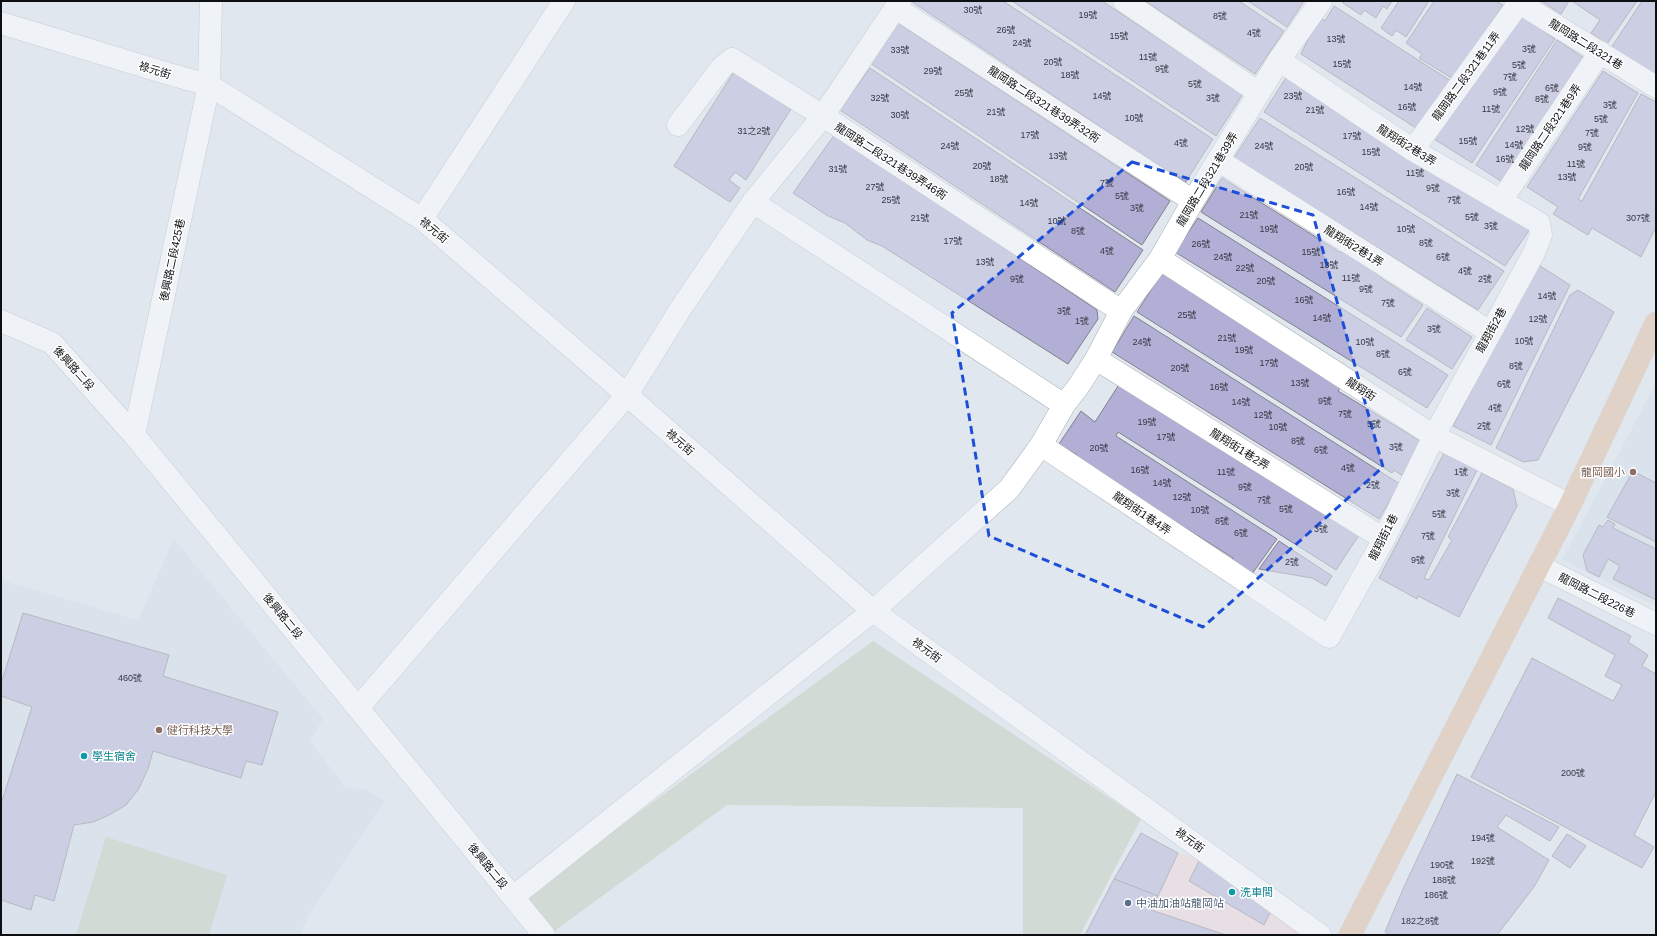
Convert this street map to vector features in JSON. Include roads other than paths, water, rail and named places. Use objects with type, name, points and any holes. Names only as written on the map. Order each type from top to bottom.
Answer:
[{"type":"main road","points":[[1350,935],[1570,505],[1656,323]]},
{"type":"street","name":"後興路二段425巷","points":[[134,434],[209,85],[211,1]]},
{"type":"street","points":[[422,219],[564,1]]},
{"type":"street","points":[[1124,1],[1259,93]]},
{"type":"street","name":"龍岡路二段321巷39弄","points":[[1096,359],[1120,311],[1160,260],[1193,201],[1279,60],[1321,1]]},
{"type":"street","name":"龍岡路二段321巷","points":[[1518,2],[1656,87]]},
{"type":"street","name":"龍岡路二段321巷11弄","points":[[1413,150],[1518,2]]},
{"type":"street","points":[[358,708],[627,395],[681,308],[754,202],[822,116],[898,5]]},
{"type":"street","name":"龍岡路二段321巷39弄32衖","points":[[898,5],[1193,201]]},
{"type":"street","name":"祿元街","points":[[1,23],[209,85],[422,219],[627,395],[873,611],[1320,935]]},
{"type":"street","name":"龍岡路二段321巷9弄","points":[[1501,201],[1600,52]]},
{"type":"street","name":"龍岡路二段321巷39弄46衖","points":[[678,125],[722,67],[732,59],[822,116],[1120,311]]},
{"type":"street","name":"龍翔街2巷3弄","points":[[1279,60],[1413,150],[1539,223]]},
{"type":"street","name":"龍翔街2巷1弄","points":[[1218,160],[1490,332]]},
{"type":"street","points":[[754,202],[1064,405]]},
{"type":"street","name":"龍翔街2巷","points":[[1434,436],[1534,253],[1541,235],[1539,223]]},
{"type":"street","name":"龍翔街","points":[[1160,260],[1434,436],[1570,505]]},
{"type":"street","name":"後興路二段","points":[[1,321],[52,342],[134,434],[544,935]]},
{"type":"street","points":[[513,897],[873,611],[1010,489],[1041,445],[1064,405],[1078,388],[1096,359]]},
{"type":"street","name":"龍翔街1巷2弄","points":[[1096,359],[1384,538]]},
{"type":"street","name":"龍翔街1巷","points":[[1329,637],[1384,538],[1434,436]]},
{"type":"street","name":"龍翔街1巷4弄","points":[[1041,445],[1329,637]]},
{"type":"street","name":"龍岡路二段226巷","points":[[1539,566],[1656,624]]},
{"type":"place","name":"龍岡國小","points":[[1633,472]]},
{"type":"place","name":"健行科技大學","points":[[159,730]]},
{"type":"place","name":"學生宿舍","points":[[84,756]]},
{"type":"place","name":"洗車間","points":[[1232,892]]},
{"type":"place","name":"中油加油站龍岡站","points":[[1128,903]]}]
